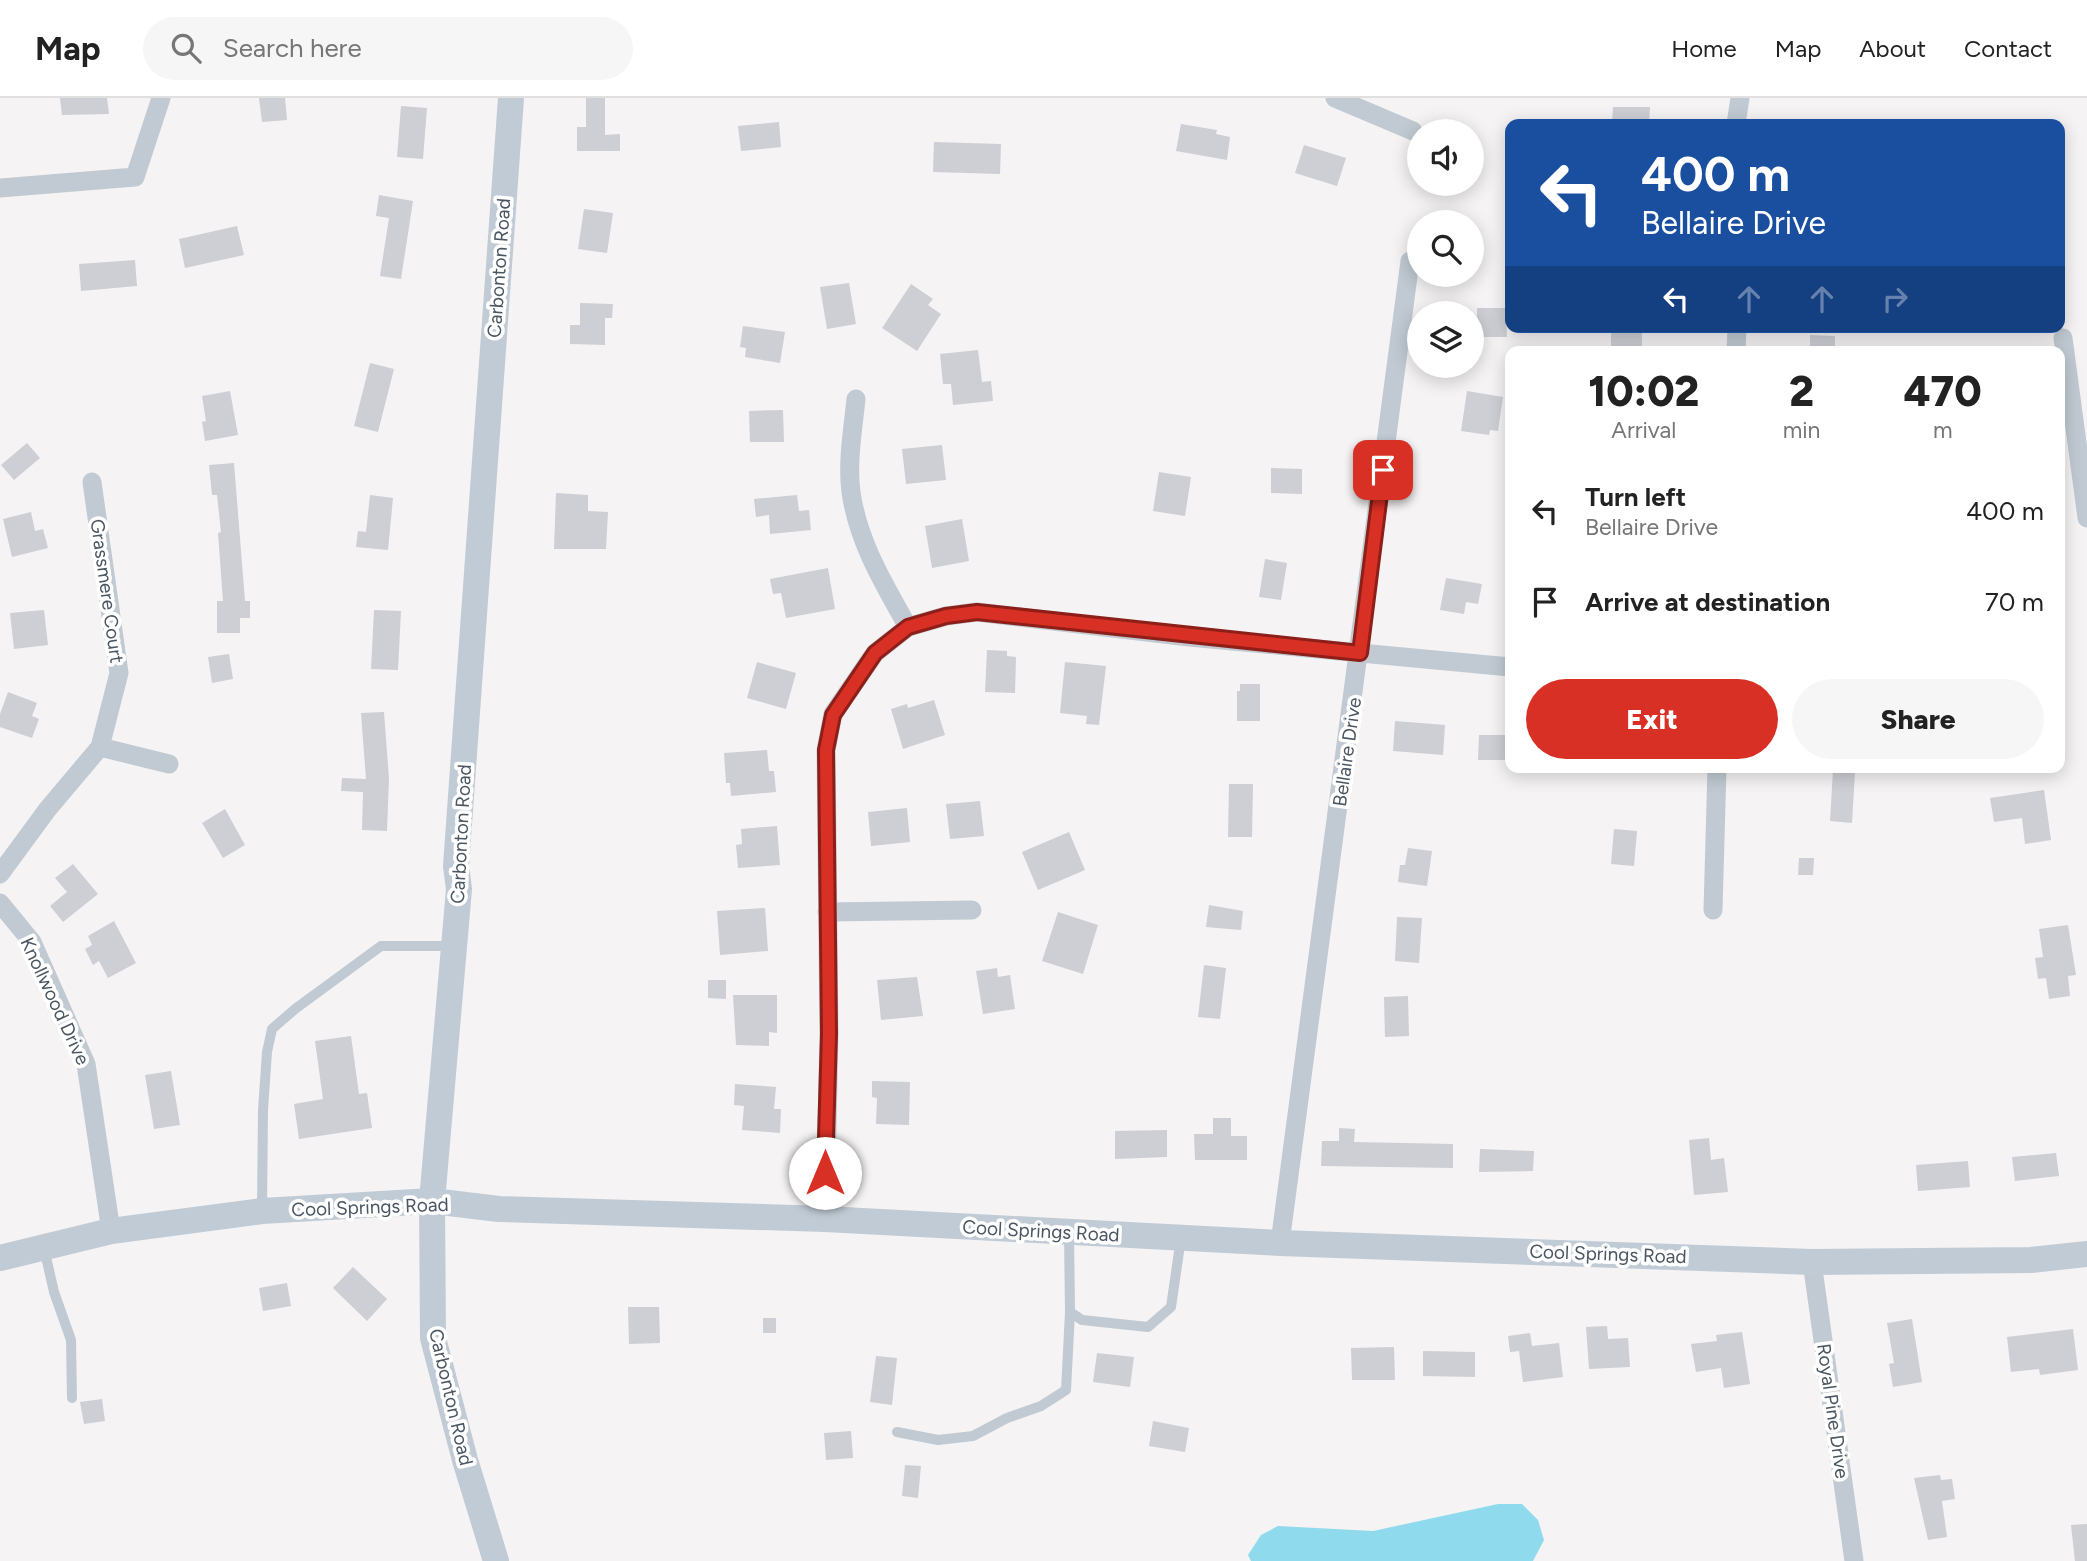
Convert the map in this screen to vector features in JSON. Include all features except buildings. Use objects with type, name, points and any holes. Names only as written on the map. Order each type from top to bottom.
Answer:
[{"type":"street","points":[[0,188],[135,177],[161,98]]},
{"type":"street","name":"Carbonton Road","points":[[496,1561],[465,1460],[433,1338],[432,1201],[459,889],[456,866],[511,98]]},
{"type":"street","points":[[1335,98],[1407,128]]},
{"type":"street","points":[[1737,119],[1740,98]]},
{"type":"street","name":"Bellaire Drive","points":[[1280,1243],[1407,285]]},
{"type":"street","points":[[2063,338],[2064,346]]},
{"type":"street","points":[[2065,353],[2087,518]]},
{"type":"street","points":[[856,399],[850,490],[868,554],[908,627]]},
{"type":"street","name":"Grassmere Court","points":[[0,874],[47,810],[100,747],[119,673],[92,482]]},
{"type":"street","points":[[825,1219],[829,1034],[826,750],[833,715],[875,653],[908,627],[946,616],[977,612],[1505,667]]},
{"type":"street","points":[[100,747],[169,764]]},
{"type":"street","points":[[1713,910],[1717,773]]},
{"type":"street","name":"Knollwood Drive","points":[[0,903],[32,942],[86,1064],[111,1231]]},
{"type":"street","points":[[827,912],[971,910]]},
{"type":"street","name":"Cool Springs Road","points":[[0,1258],[111,1231],[262,1211],[432,1201],[499,1209],[825,1219],[1280,1243],[1811,1262],[2031,1260],[2087,1254]]},
{"type":"street","name":"Royal Pine Drive","points":[[1811,1262],[1854,1561]]},
{"type":"lane","points":[[262,1211],[263,1110],[269,1036],[272,1030],[381,946],[454,946]]},
{"type":"lane","points":[[897,1432],[938,1440],[972,1436],[1007,1418],[1041,1406],[1066,1390],[1070,1232]]},
{"type":"lane","points":[[1069,1312],[1082,1320],[1148,1327],[1171,1307],[1181,1238]]},
{"type":"lane","points":[[44,1247],[54,1292],[71,1340],[72,1398]]},
{"type":"water","points":[[1498,1504],[1522,1504],[1538,1520],[1544,1540],[1533,1561],[1251,1561],[1248,1555],[1261,1535],[1278,1526],[1373,1531]]},
{"type":"route","points":[[825,1173],[829,1034],[826,750],[833,715],[875,653],[908,627],[946,616],[977,612],[1189,637],[1360,653],[1383,470]]}]
